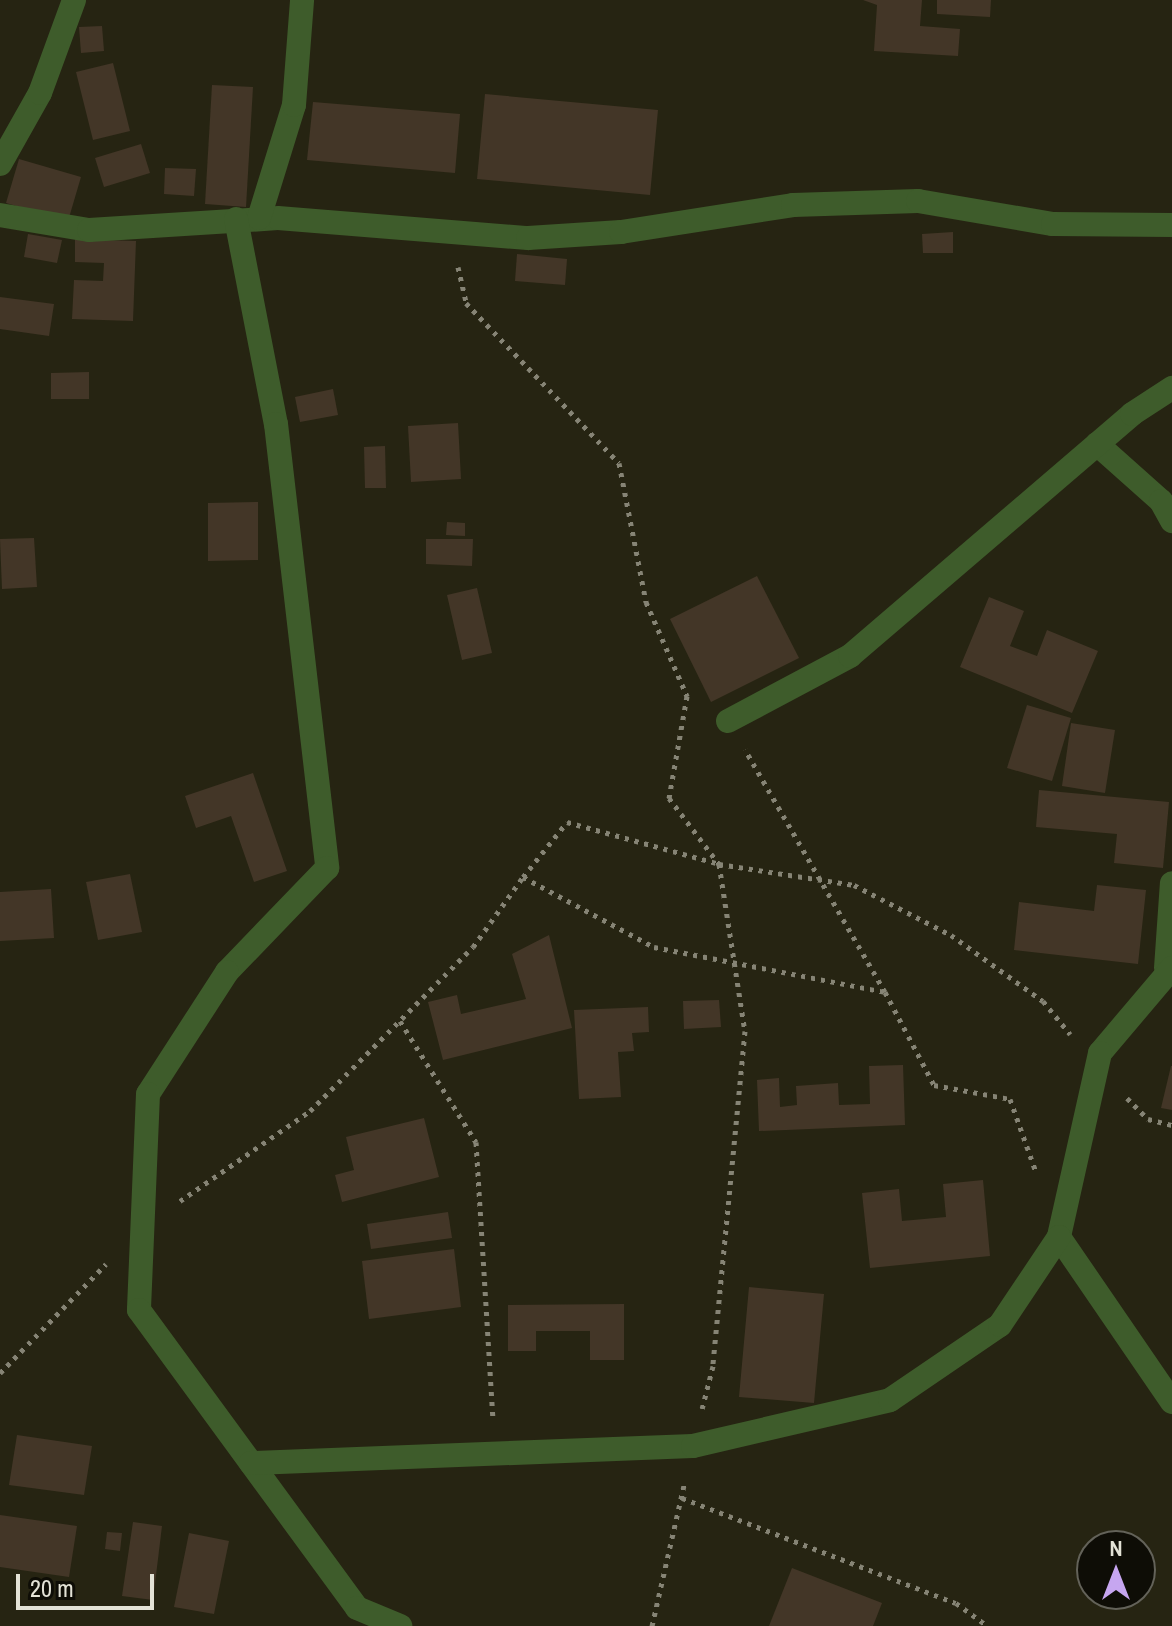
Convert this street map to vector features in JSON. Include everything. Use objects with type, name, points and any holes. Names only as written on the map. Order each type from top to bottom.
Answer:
[{"type":"street","points":[[0,164],[40,93],[74,0]]},
{"type":"street","points":[[302,0],[294,105],[248,219],[276,424],[327,868],[227,972],[148,1094],[139,1310],[357,1608],[400,1626]]},
{"type":"street","points":[[0,215],[89,230],[248,219],[528,238],[621,232],[793,205],[918,201],[1053,224],[1172,225]]},
{"type":"street","points":[[728,721],[850,656],[1097,444],[1172,388]]},
{"type":"street","points":[[1097,444],[1161,501],[1172,521]]},
{"type":"street","points":[[251,1463],[693,1446],[890,1400],[1000,1325],[1059,1237],[1100,1053],[1169,968],[1172,883]]},
{"type":"street","points":[[1059,1237],[1172,1402]]},
{"type":"path","points":[[728,721],[885,992],[934,1085],[1010,1099],[1039,1182]]},
{"type":"path","points":[[0,1373],[142,1227],[310,1111],[473,947],[567,822],[719,864],[745,1031],[713,1366],[652,1626]]},
{"type":"path","points":[[523,877],[654,947],[736,966],[885,992]]},
{"type":"path","points":[[400,1021],[476,1142],[495,1454]]},
{"type":"path","points":[[682,1498],[956,1603],[988,1626]]},
{"type":"building","points":[[863,0],[922,0],[920,26],[960,29],[958,56],[874,51],[877,5]]},
{"type":"building","points":[[937,0],[991,0],[990,17],[937,14]]},
{"type":"building","points":[[102,26],[104,51],[81,53],[79,27]]},
{"type":"building","points":[[113,63],[130,131],[93,140],[76,72]]},
{"type":"building","points":[[212,85],[253,87],[246,207],[205,204]]},
{"type":"building","points":[[485,94],[658,110],[650,195],[477,179]]},
{"type":"building","points":[[313,102],[460,114],[455,173],[307,160]]},
{"type":"building","points":[[141,144],[150,173],[104,187],[95,158]]},
{"type":"building","points":[[19,159],[81,177],[68,221],[6,203]]},
{"type":"building","points":[[165,168],[196,169],[194,196],[164,194]]},
{"type":"building","points":[[953,232],[953,253],[923,253],[922,234]]},
{"type":"building","points":[[28,234],[62,240],[57,263],[24,257]]},
{"type":"building","points":[[75,239],[136,241],[133,321],[72,319],[74,280],[103,281],[104,263],[75,262]]},
{"type":"building","points":[[517,254],[567,259],[565,285],[515,281]]},
{"type":"building","points":[[0,297],[54,304],[49,336],[0,329]]},
{"type":"building","points":[[89,372],[89,399],[51,399],[51,373]]},
{"type":"building","points":[[333,389],[338,415],[300,422],[295,397]]},
{"type":"building","points":[[458,423],[461,479],[411,482],[408,426]]},
{"type":"building","points":[[385,446],[386,488],[365,488],[364,447]]},
{"type":"building","points":[[258,502],[258,560],[208,561],[208,503]]},
{"type":"building","points":[[447,522],[465,523],[465,536],[446,535]]},
{"type":"building","points":[[34,538],[37,587],[2,589],[0,539]]},
{"type":"building","points":[[426,539],[473,539],[472,566],[426,564]]},
{"type":"building","points":[[757,576],[799,658],[711,702],[670,619]]},
{"type":"building","points":[[477,588],[492,653],[462,660],[447,595]]},
{"type":"building","points":[[989,597],[1024,611],[1010,646],[1037,656],[1047,630],[1098,651],[1072,713],[960,667]]},
{"type":"building","points":[[1027,705],[1071,718],[1052,781],[1007,768]]},
{"type":"building","points":[[1071,723],[1115,730],[1105,793],[1062,786]]},
{"type":"building","points":[[253,773],[287,871],[254,882],[231,816],[196,828],[185,796]]},
{"type":"building","points":[[1039,790],[1169,802],[1163,868],[1114,863],[1117,834],[1036,827]]},
{"type":"building","points":[[130,874],[142,932],[98,940],[86,882]]},
{"type":"building","points":[[1097,885],[1146,890],[1138,964],[1014,950],[1019,902],[1094,911]]},
{"type":"building","points":[[51,889],[54,938],[0,941],[0,892]]},
{"type":"building","points":[[549,935],[572,1028],[443,1060],[428,1002],[457,995],[461,1014],[526,999],[512,954]]},
{"type":"building","points":[[719,1000],[721,1027],[684,1029],[683,1001]]},
{"type":"building","points":[[648,1007],[649,1032],[632,1033],[634,1051],[618,1052],[621,1097],[579,1099],[574,1010]]},
{"type":"building","points":[[903,1065],[905,1125],[759,1131],[757,1080],[779,1078],[780,1107],[797,1105],[796,1086],[838,1083],[839,1105],[870,1104],[869,1066]]},
{"type":"building","points":[[1172,1066],[1172,1110],[1161,1108]]},
{"type":"building","points":[[424,1118],[439,1177],[342,1202],[335,1175],[354,1170],[346,1137]]},
{"type":"building","points":[[983,1180],[990,1256],[870,1268],[862,1193],[899,1189],[902,1221],[946,1217],[943,1184]]},
{"type":"building","points":[[448,1212],[452,1238],[371,1249],[367,1224]]},
{"type":"building","points":[[454,1249],[461,1307],[369,1319],[362,1261]]},
{"type":"building","points":[[749,1287],[824,1294],[814,1403],[739,1397]]},
{"type":"building","points":[[624,1304],[624,1360],[590,1360],[590,1331],[536,1331],[536,1351],[508,1351],[508,1305]]},
{"type":"building","points":[[17,1435],[92,1446],[84,1495],[9,1485]]},
{"type":"building","points":[[0,1515],[77,1526],[69,1577],[0,1567]]},
{"type":"building","points":[[133,1522],[162,1526],[153,1600],[122,1596]]},
{"type":"building","points":[[107,1532],[122,1533],[120,1551],[105,1549]]},
{"type":"building","points":[[189,1533],[229,1541],[214,1614],[174,1607]]},
{"type":"building","points":[[792,1568],[882,1603],[873,1626],[769,1626]]}]
